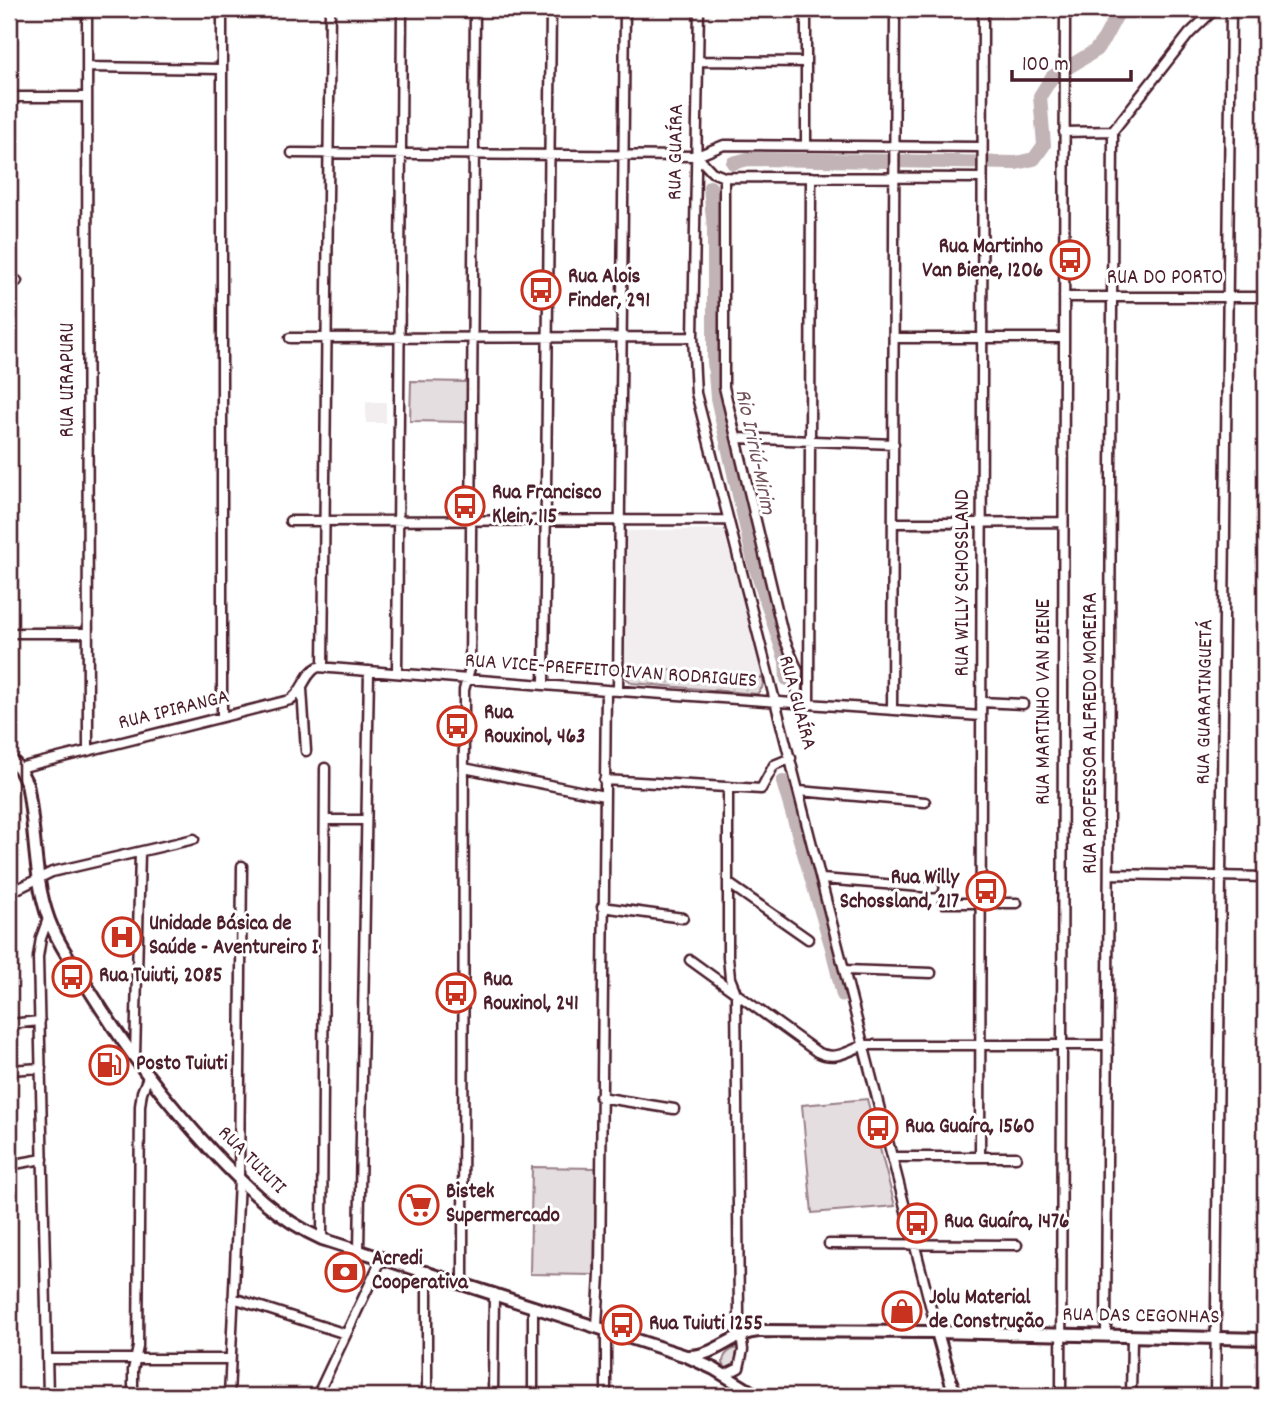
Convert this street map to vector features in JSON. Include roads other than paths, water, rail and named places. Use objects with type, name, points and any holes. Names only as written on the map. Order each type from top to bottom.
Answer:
[{"type":"main road","name":"RUA TUIUTI","points":[[9,758],[19,768],[27,784],[39,877],[48,919],[63,948],[134,1060],[239,1180],[276,1213],[323,1239],[686,1356],[725,1375],[758,1396]]},
{"type":"main road","name":"RUA DAS CEGONHAS","points":[[724,1345],[742,1334],[758,1331],[1265,1339]]},
{"type":"main road","name":"RUA GUAÍRA","points":[[937,1332],[955,1396]]},
{"type":"main road","points":[[686,1356],[703,1355],[724,1345]]},
{"type":"main road","points":[[724,1345],[719,1361],[725,1375]]},
{"type":"street","name":"RUA UIRAPURU","points":[[87,9],[88,751]]},
{"type":"street","points":[[222,9],[222,717]]},
{"type":"street","points":[[323,667],[330,9]]},
{"type":"street","points":[[397,673],[402,9]]},
{"type":"street","points":[[463,1283],[464,690],[468,679],[472,521],[475,9]]},
{"type":"street","points":[[544,685],[551,9]]},
{"type":"street","points":[[618,691],[625,9]]},
{"type":"street","name":"RUA GUAÍRA","points":[[699,9],[693,337],[695,393],[937,1332]]},
{"type":"street","points":[[806,9],[806,145]]},
{"type":"street","points":[[892,710],[895,9]]},
{"type":"street","name":"RUA WILLY SCHOSSLAND","points":[[981,1157],[983,9]]},
{"type":"street","name":"RUA MARTINHO VAN BIENE","points":[[1061,1396],[1065,9]]},
{"type":"street","points":[[1064,132],[1113,131],[1189,34],[1215,9]]},
{"type":"street","name":"RUA GUARATINGUETÁ","points":[[1215,1396],[1231,9]]},
{"type":"street","points":[[698,61],[806,62]]},
{"type":"street","points":[[87,67],[222,69]]},
{"type":"street","points":[[9,97],[87,97]]},
{"type":"street","name":"RUA PROFESSOR ALFREDO MOREIRA","points":[[1106,1336],[1113,131]]},
{"type":"street","points":[[292,153],[697,156],[724,145],[982,151]]},
{"type":"street","points":[[697,156],[712,172],[724,177],[896,178],[982,173]]},
{"type":"street","points":[[724,177],[724,387],[777,599],[784,638],[797,664],[796,704]]},
{"type":"street","points":[[809,704],[811,177]]},
{"type":"street","name":"RUA DO PORTO","points":[[1064,297],[1265,297]]},
{"type":"street","points":[[290,338],[693,337]]},
{"type":"street","points":[[895,338],[1063,338]]},
{"type":"street","points":[[736,438],[894,444]]},
{"type":"street","points":[[290,522],[728,520]]},
{"type":"street","points":[[893,523],[1063,522]]},
{"type":"street","points":[[9,633],[87,633]]},
{"type":"street","name":"RUA IPIRANGA","points":[[19,768],[290,700],[302,689],[309,673],[323,667]]},
{"type":"street","name":"RUA VICE-PREFEITO IVAN RODRIGUES","points":[[323,667],[981,716]]},
{"type":"street","points":[[359,1251],[369,671]]},
{"type":"street","points":[[302,689],[306,751]]},
{"type":"street","points":[[606,690],[600,1097],[600,1275],[606,1396]]},
{"type":"street","points":[[981,702],[1023,704]]},
{"type":"street","points":[[604,779],[761,789],[774,765],[791,758]]},
{"type":"street","points":[[323,1239],[325,768]]},
{"type":"street","points":[[464,768],[604,796]]},
{"type":"street","points":[[725,1375],[736,1371],[742,1362],[739,1315],[736,993],[729,968],[727,787]]},
{"type":"street","points":[[799,791],[925,802]]},
{"type":"street","points":[[325,820],[366,820]]},
{"type":"street","points":[[9,892],[39,877],[194,839]]},
{"type":"street","points":[[134,1060],[140,852]]},
{"type":"street","points":[[229,1396],[239,1180],[242,866]]},
{"type":"street","points":[[1109,874],[1265,877]]},
{"type":"street","points":[[822,879],[934,888]]},
{"type":"street","points":[[728,883],[808,939]]},
{"type":"street","points":[[943,903],[1017,903]]},
{"type":"street","points":[[602,907],[683,918]]},
{"type":"street","points":[[48,919],[39,949],[48,1396]]},
{"type":"street","points":[[690,960],[823,1055],[836,1057],[864,1045],[1108,1045]]},
{"type":"street","points":[[845,970],[931,974]]},
{"type":"street","points":[[9,1024],[40,1021]]},
{"type":"street","points":[[9,1070],[41,1068]]},
{"type":"street","points":[[133,1396],[133,1370],[137,1359],[140,1106],[148,1077]]},
{"type":"street","points":[[600,1097],[674,1109]]},
{"type":"street","points":[[892,1157],[1016,1157]]},
{"type":"street","points":[[9,1165],[43,1159]]},
{"type":"street","points":[[829,1244],[1017,1245]]},
{"type":"street","points":[[317,1396],[382,1258]]},
{"type":"street","points":[[427,1271],[427,1396]]},
{"type":"street","points":[[493,1396],[494,1293]]},
{"type":"street","points":[[233,1298],[346,1335]]},
{"type":"street","points":[[533,1306],[533,1396]]},
{"type":"street","points":[[1131,1396],[1132,1336]]},
{"type":"street","points":[[48,1359],[230,1359]]},
{"type":"waterway","name":"Rio Iririú-Mirim","points":[[733,163],[748,159],[1016,163],[1034,159],[1044,145],[1040,96],[1052,77],[1095,51],[1120,9]]},
{"type":"waterway","name":"Rio Iririú-Mirim","points":[[710,187],[714,229],[714,361],[717,398],[755,566],[786,661],[787,679]]},
{"type":"waterway","name":"Rio Iririú-Mirim","points":[[783,782],[832,948],[843,995]]},
{"type":"place","name":"Rua Martinho Van Biene, 1206","points":[[1070,260]]},
{"type":"place","name":"Rua Alois Finder, 291","points":[[541,290]]},
{"type":"place","name":"Rua Francisco Klein, 115","points":[[465,506]]},
{"type":"place","name":"Rua Rouxinol, 463","points":[[457,726]]},
{"type":"place","name":"Rua Willy Schossland, 217","points":[[986,891]]},
{"type":"place","name":"Unidade Básica de Saúde - Aventureiro I","points":[[122,937]]},
{"type":"place","name":"Rua Tuiuti, 2085","points":[[72,977]]},
{"type":"place","name":"Rua Rouxinol, 241","points":[[456,993]]},
{"type":"place","name":"Posto Tuiuti","points":[[109,1065]]},
{"type":"place","name":"Rua Guaíra, 1560","points":[[878,1128]]},
{"type":"place","name":"Bistek Supermercado","points":[[419,1205]]},
{"type":"place","name":"Rua Guaíra, 1476","points":[[917,1223]]},
{"type":"place","name":"Acredi Cooperativa","points":[[345,1272]]},
{"type":"place","name":"Jolu Material de Construção","points":[[902,1311]]},
{"type":"place","name":"Rua Tuiuti 1255","points":[[622,1325]]}]
